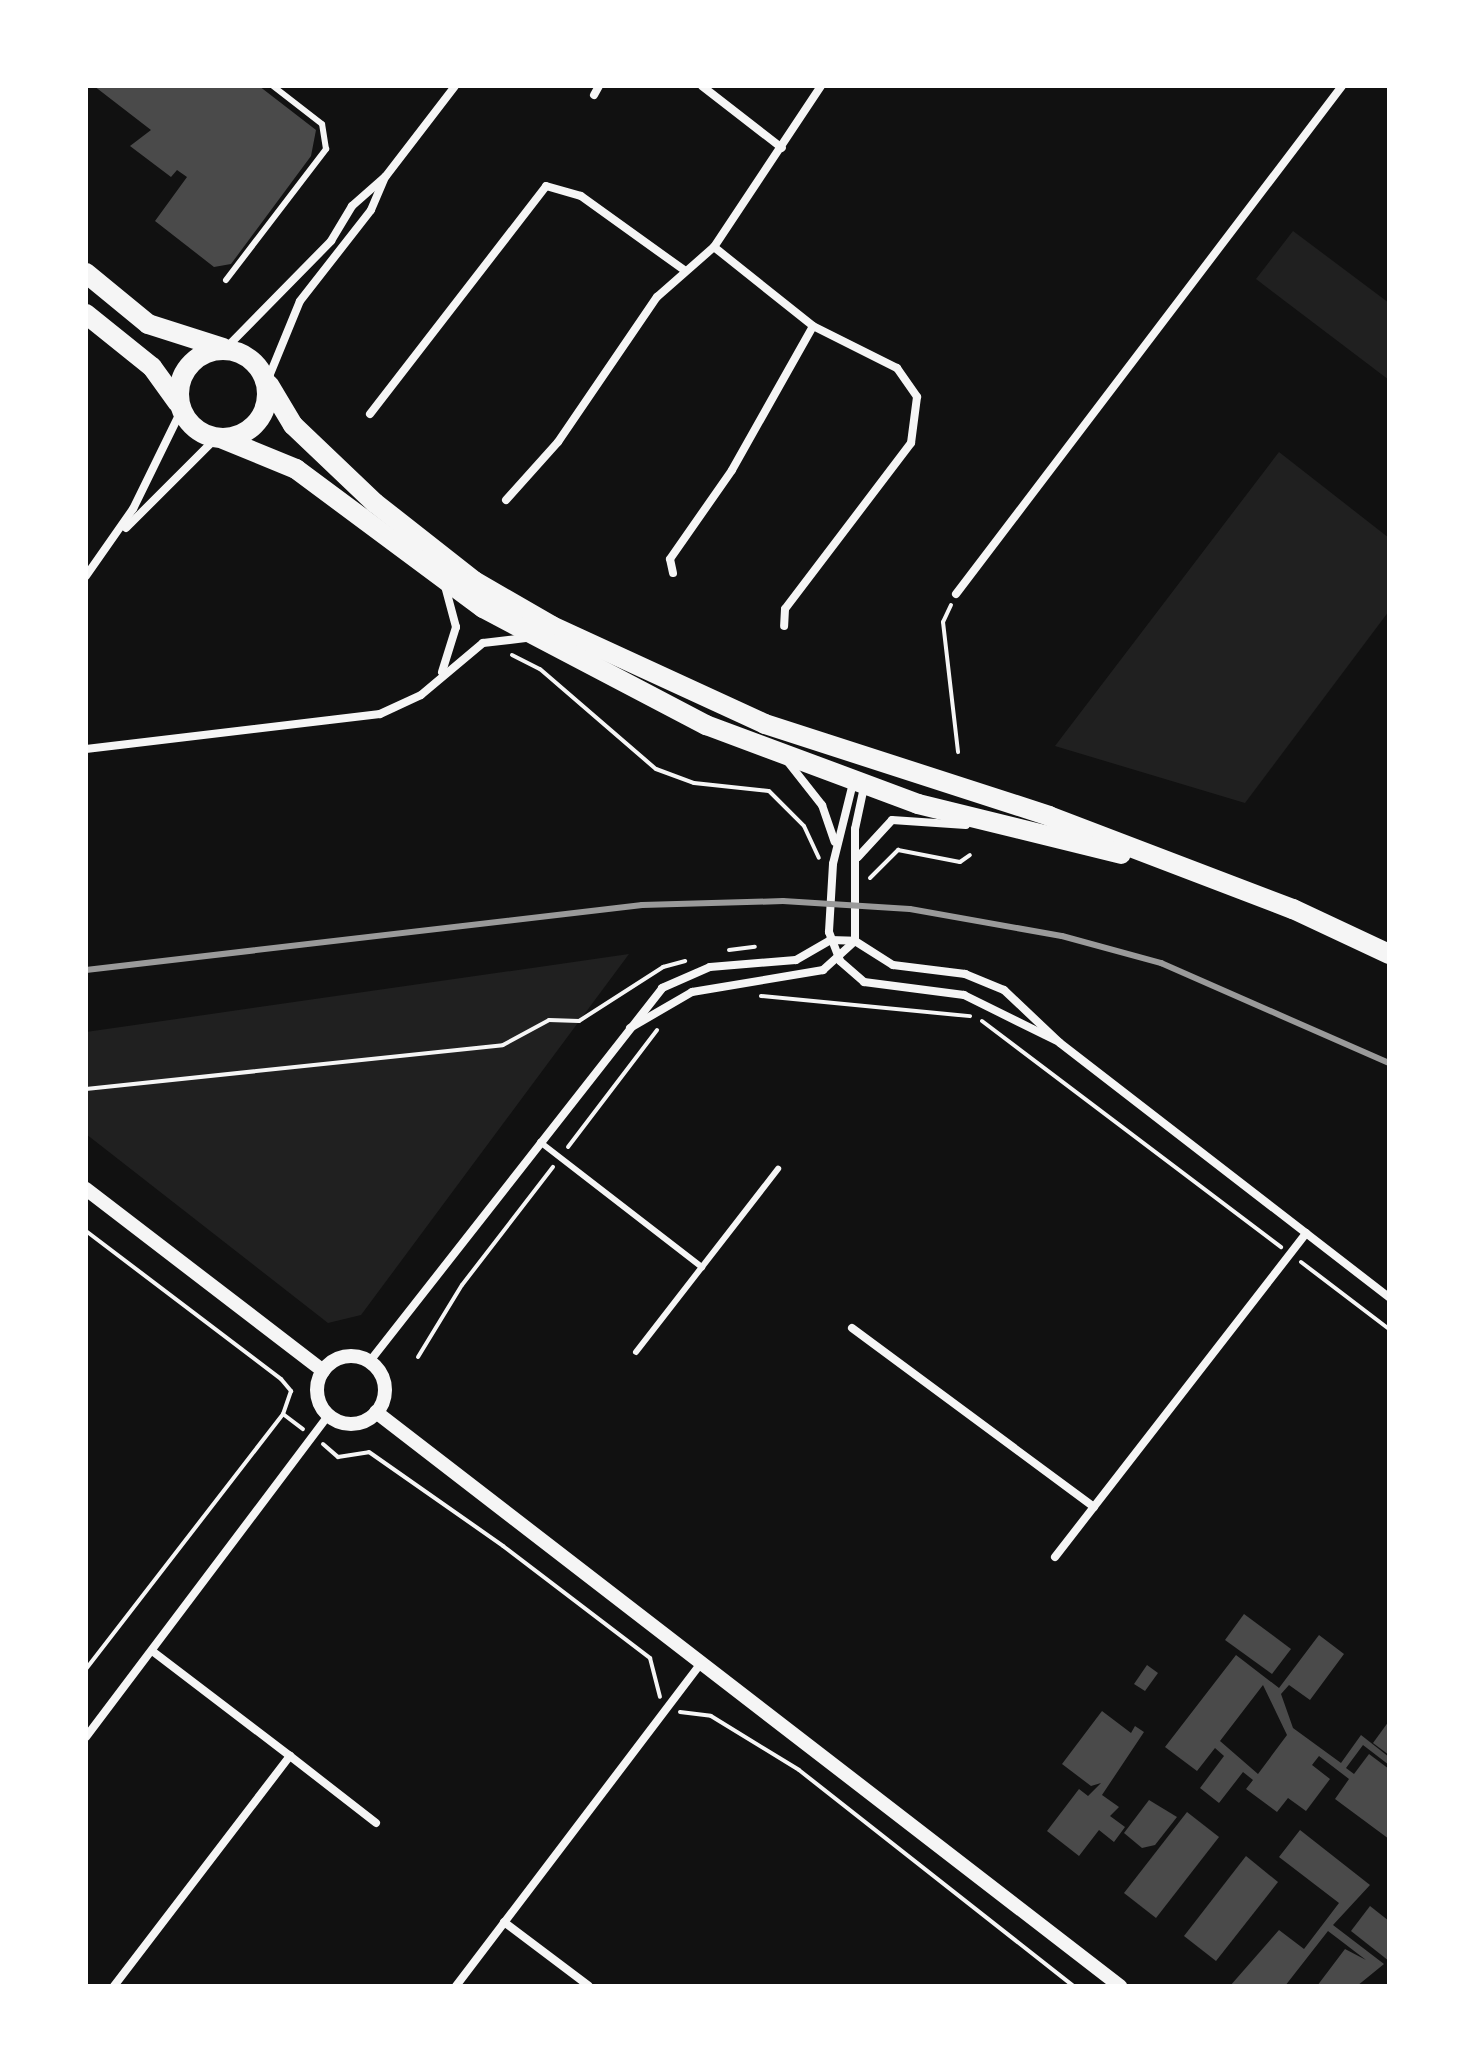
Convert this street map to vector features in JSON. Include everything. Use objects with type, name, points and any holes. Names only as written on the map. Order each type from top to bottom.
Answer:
[{"type":"main road","points":[[86,273],[148,324],[251,357],[293,425],[337,470],[484,587],[599,650],[866,761],[1049,816],[1389,954]]},
{"type":"main road","points":[[86,314],[152,367],[192,429],[296,469],[443,584],[541,641],[784,758],[858,785],[1089,848],[1169,863]]},
{"type":"main road","points":[[179,407],[187,373],[224,348]]},
{"type":"main road","points":[[218,440],[254,423],[268,382]]},
{"type":"main road","points":[[858,785],[866,761]]},
{"type":"street","points":[[224,348],[264,316],[331,241],[352,206],[386,176],[455,86]]},
{"type":"street","points":[[594,95],[599,86]]},
{"type":"street","points":[[702,86],[782,148]]},
{"type":"street","points":[[506,500],[558,442],[615,354],[684,270],[714,247],[821,86]]},
{"type":"street","points":[[956,594],[1342,86]]},
{"type":"street","points":[[268,382],[300,301],[371,210],[386,176]]},
{"type":"street","points":[[370,414],[546,186],[581,196],[684,270]]},
{"type":"street","points":[[714,247],[813,326],[897,368],[911,381],[919,420],[911,443],[785,609],[784,626]]},
{"type":"street","points":[[673,573],[670,559],[732,470],[813,326]]},
{"type":"street","points":[[114,540],[179,407]]},
{"type":"street","points":[[86,576],[114,540],[218,440]]},
{"type":"street","points":[[440,677],[456,627],[443,584]]},
{"type":"street","points":[[86,749],[380,714],[440,677],[483,643],[541,641]]},
{"type":"street","points":[[784,758],[822,805],[835,847]]},
{"type":"street","points":[[858,785],[835,847],[832,875],[830,940],[840,961],[864,982],[964,995],[1060,1043]]},
{"type":"street","points":[[617,1039],[692,992],[738,980],[800,978],[840,961],[855,941],[853,916],[858,785]]},
{"type":"street","points":[[856,871],[872,835],[912,816],[1089,848]]},
{"type":"street","points":[[370,1361],[651,998],[679,977],[736,963],[796,960],[830,940],[855,941],[893,965],[983,980],[1028,1007],[1060,1043],[1389,1297]]},
{"type":"street","points":[[86,1189],[323,1371]]},
{"type":"street","points":[[1055,1557],[1306,1233]]},
{"type":"street","points":[[852,1328],[1094,1507]]},
{"type":"street","points":[[344,1356],[370,1361],[384,1381],[376,1412],[359,1423],[328,1416],[317,1389],[323,1371],[344,1356]]},
{"type":"street","points":[[376,1412],[1120,1986]]},
{"type":"street","points":[[86,1737],[328,1416]]},
{"type":"street","points":[[152,1651],[376,1823]]},
{"type":"street","points":[[456,1986],[700,1664]]},
{"type":"street","points":[[114,1986],[290,1756]]},
{"type":"street","points":[[504,1922],[589,1986]]},
{"type":"lane","points":[[226,280],[326,149],[322,124],[273,86]]},
{"type":"lane","points":[[540,1142],[702,1267]]},
{"type":"lane","points":[[636,1352],[778,1169]]},
{"type":"path","points":[[956,594],[943,622],[958,752]]},
{"type":"path","points":[[483,643],[492,659],[512,655],[540,669],[656,769],[694,783],[769,791],[804,826],[820,864]]},
{"type":"path","points":[[870,877],[898,850],[960,862],[970,855]]},
{"type":"path","points":[[718,952],[760,947]]},
{"type":"path","points":[[86,1089],[503,1045],[549,1020],[579,1021],[663,967],[696,958]]},
{"type":"path","points":[[746,996],[971,1016],[1389,1329]]},
{"type":"path","points":[[418,1357],[462,1285],[664,1024]]},
{"type":"path","points":[[86,1231],[281,1379],[291,1391],[283,1414],[86,1669]]},
{"type":"path","points":[[283,1414],[299,1426]]},
{"type":"path","points":[[328,1448],[338,1457],[369,1452],[503,1546],[650,1658],[659,1697]]},
{"type":"path","points":[[681,1712],[711,1716],[799,1770],[1073,1986]]},
{"type":"shaded area","points":[[1293,231],[1389,303],[1389,380],[1256,279]]},
{"type":"shaded area","points":[[1279,452],[1389,538],[1389,611],[1245,803],[1055,746]]},
{"type":"shaded area","points":[[629,954],[361,1315],[328,1323],[86,1134],[86,1032]]},
{"type":"building","points":[[94,86],[259,86],[316,130],[311,156],[231,264],[214,267],[155,221],[187,177],[177,170],[171,177],[130,146],[151,130]]},
{"type":"building","points":[[1244,1614],[1291,1649],[1272,1674],[1225,1640]]},
{"type":"building","points":[[1319,1635],[1344,1654],[1310,1700],[1289,1685],[1281,1694],[1293,1728],[1341,1763],[1361,1735],[1389,1757],[1389,1765],[1363,1745],[1346,1768],[1354,1774],[1369,1754],[1389,1769],[1389,1839],[1335,1799],[1349,1779],[1319,1756],[1312,1765],[1330,1779],[1306,1811],[1288,1798],[1277,1812],[1246,1789],[1253,1780],[1243,1772],[1219,1803],[1200,1788],[1224,1756],[1215,1748],[1197,1771],[1165,1747],[1236,1655],[1279,1688]],"holes":[[[1263,1685],[1287,1735],[1258,1774],[1220,1741]]]},
{"type":"building","points":[[1147,1665],[1158,1673],[1145,1691],[1134,1684]]},
{"type":"building","points":[[1102,1711],[1131,1733],[1135,1726],[1144,1732],[1102,1795],[1119,1807],[1110,1816],[1125,1827],[1114,1842],[1099,1830],[1079,1856],[1047,1831],[1079,1789],[1088,1796],[1101,1783],[1091,1786],[1062,1764]]},
{"type":"building","points":[[1389,1721],[1389,1755],[1373,1743]]},
{"type":"building","points":[[1149,1800],[1177,1817],[1155,1845],[1142,1848],[1124,1833]]},
{"type":"building","points":[[1187,1812],[1219,1837],[1156,1918],[1124,1893]]},
{"type":"building","points":[[1300,1830],[1370,1885],[1333,1925],[1384,1964],[1357,1986],[1317,1986],[1345,1949],[1366,1960],[1328,1931],[1285,1986],[1230,1986],[1279,1930],[1304,1949],[1339,1903],[1279,1857]]},
{"type":"building","points":[[1246,1856],[1278,1882],[1216,1961],[1184,1936]]},
{"type":"building","points":[[1370,1906],[1389,1921],[1389,1961],[1351,1931]]},
{"type":"railway","points":[[86,970],[642,905],[783,901],[910,909],[1062,936],[1161,963],[1389,1063]]}]
